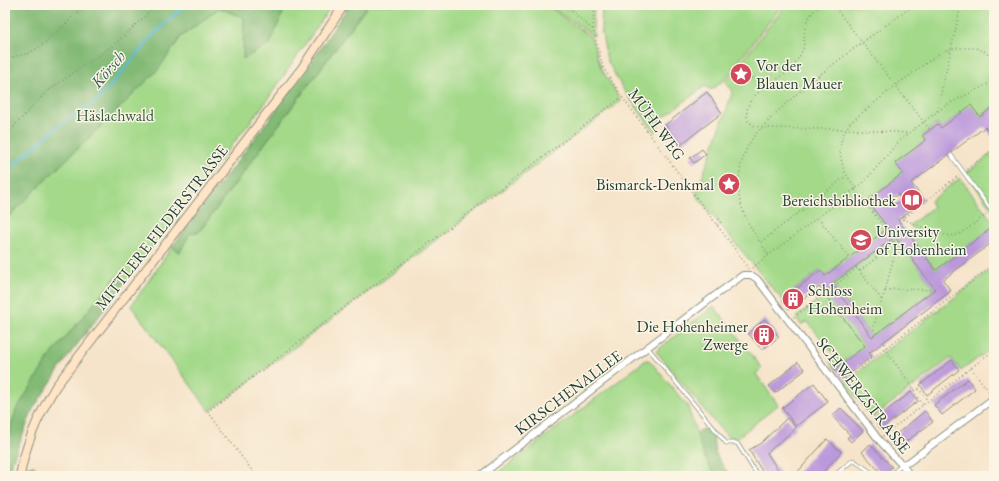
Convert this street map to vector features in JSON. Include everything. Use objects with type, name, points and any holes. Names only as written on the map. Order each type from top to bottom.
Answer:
[{"type":"main road","name":"MITTLERE FILDERSTRASSE","points":[[20,476],[29,441],[38,417],[56,386],[293,80],[344,5]]},
{"type":"street","name":"SCHWERZSTRASSE","points":[[750,272],[757,279],[879,440],[902,464],[910,476]]},
{"type":"street","name":"KIRSCHENALLEE","points":[[480,476],[743,275],[750,272]]},
{"type":"street","points":[[902,464],[909,462],[994,398]]},
{"type":"lane","points":[[951,155],[994,214]]},
{"type":"lane","points":[[648,348],[726,443],[737,443],[758,476]]},
{"type":"lane","points":[[834,476],[853,460],[876,476]]},
{"type":"lane","points":[[890,476],[902,464]]},
{"type":"path","points":[[5,58],[29,53],[42,45],[69,21],[73,15],[86,5]]},
{"type":"path","points":[[5,136],[46,92],[115,44],[157,5]]},
{"type":"path","points":[[565,5],[593,30]]},
{"type":"path","name":"MÜHLWEG","points":[[594,5],[593,30],[603,67],[622,97],[745,263],[750,272]]},
{"type":"path","points":[[820,5],[810,16],[805,27],[803,49],[799,57],[785,74],[758,93],[748,107],[748,122],[753,126],[761,128],[845,129],[909,133]]},
{"type":"path","points":[[833,5],[930,130]]},
{"type":"path","points":[[768,255],[756,236],[742,206],[739,194],[738,183],[742,160],[747,147],[761,128],[799,94],[862,43],[914,5]]},
{"type":"path","points":[[937,111],[961,5]]},
{"type":"path","points":[[886,229],[846,176],[840,154],[840,146],[845,129],[857,116],[943,51],[951,48],[966,47],[980,49],[994,60]]},
{"type":"path","points":[[747,77],[773,81]]},
{"type":"path","points":[[750,272],[768,255],[864,182],[896,144],[937,111],[950,102],[994,82]]},
{"type":"path","points":[[256,476],[208,411],[622,97]]},
{"type":"path","points":[[899,222],[994,149]]},
{"type":"path","points":[[760,242],[846,176]]},
{"type":"path","points":[[903,219],[942,235],[955,235],[962,232],[991,210]]},
{"type":"path","points":[[717,225],[721,222],[718,218]]},
{"type":"path","points":[[818,218],[849,257]]},
{"type":"path","points":[[860,271],[892,245],[893,239],[896,248],[885,291],[873,328],[877,333]]},
{"type":"path","points":[[838,386],[994,264]]},
{"type":"path","points":[[834,286],[857,267],[882,300]]},
{"type":"path","points":[[885,291],[895,289],[934,290]]},
{"type":"path","points":[[789,321],[824,293]]},
{"type":"path","points":[[941,299],[944,302]]},
{"type":"path","points":[[884,342],[886,348],[923,405]]},
{"type":"path","points":[[879,440],[994,350]]},
{"type":"path","points":[[971,368],[994,398]]},
{"type":"path","points":[[914,389],[918,389],[928,401]]},
{"type":"green space","name":"Häslachwald","points":[[5,5],[332,5],[265,103],[59,365],[21,423],[6,476]]},
{"type":"green space","name":"Häslachwald","points":[[5,5],[286,5],[270,44],[243,59],[244,18],[219,8],[181,37],[157,71],[5,220]]},
{"type":"green space","points":[[349,5],[368,5],[199,232],[190,233],[180,252],[172,247],[305,72]]},
{"type":"green space","points":[[368,5],[546,5],[591,37],[601,68],[621,101],[210,411],[131,306],[172,247],[180,252],[190,233],[199,232]]},
{"type":"green space","points":[[548,5],[594,5],[594,36]]},
{"type":"green space","points":[[602,5],[782,5],[725,79],[711,90],[705,86],[661,119],[655,133],[623,89],[607,60],[601,29]]},
{"type":"green space","points":[[786,5],[994,5],[994,106],[980,117],[971,105],[941,128],[937,124],[923,135],[926,140],[896,163],[903,173],[868,201],[888,228],[825,276],[820,270],[782,300],[696,195],[733,91],[725,82]]},
{"type":"green space","points":[[994,152],[994,212],[966,173]]},
{"type":"green space","points":[[960,178],[994,223],[994,226],[936,270],[909,236],[915,231],[910,225],[933,207],[930,201]]},
{"type":"green space","points":[[895,237],[935,289],[872,337],[832,284]]},
{"type":"green space","points":[[994,267],[994,346],[961,371],[951,358],[872,418],[845,382]]},
{"type":"green space","points":[[116,277],[124,284],[69,355],[33,409],[12,462],[11,476],[5,476],[5,446],[16,410],[50,356]]},
{"type":"green space","points":[[826,295],[865,346],[835,369],[830,362],[836,357],[807,321],[801,325],[796,317]]},
{"type":"green space","points":[[714,306],[762,368],[756,374],[778,405],[737,438],[728,437],[656,351]]},
{"type":"green space","points":[[646,360],[649,360],[687,405],[705,458],[715,476],[494,476]]},
{"type":"green space","points":[[705,428],[714,433],[715,451],[730,476],[715,476],[705,458],[696,433]]},
{"type":"green space","points":[[33,465],[39,474],[36,476],[24,476],[26,467]]},
{"type":"building","points":[[707,92],[722,113],[680,145],[665,125]]},
{"type":"building","points":[[971,105],[980,117],[994,106],[994,139],[985,127],[911,183],[924,200],[898,220],[936,270],[994,226],[994,241],[943,280],[951,291],[869,353],[872,356],[843,379],[835,369],[865,346],[819,287],[789,309],[782,300],[821,270],[825,276],[888,228],[867,201],[903,173],[895,163],[926,140],[922,136],[938,124],[941,128]],"holes":[[[898,194],[902,199],[893,206],[889,201]],[[895,237],[935,289],[872,337],[832,284]]]},
{"type":"building","points":[[702,149],[706,154],[694,163],[690,158]]},
{"type":"building","name":"Die Hohenheimer Zwerge","points":[[765,319],[779,337],[762,350],[748,333]]},
{"type":"building","points":[[952,360],[959,370],[927,395],[920,385]]},
{"type":"building","points":[[798,362],[805,370],[775,393],[769,386]]},
{"type":"building","points":[[968,379],[975,389],[942,415],[934,405]]},
{"type":"building","points":[[814,383],[828,402],[796,426],[782,408]]},
{"type":"building","points":[[911,392],[918,401],[881,429],[874,420]]},
{"type":"building","points":[[841,408],[863,431],[851,442],[847,438],[850,435],[832,416]]},
{"type":"building","points":[[925,411],[933,422],[897,448],[889,440]]},
{"type":"building","points":[[787,418],[796,428],[767,453],[782,476],[765,476],[749,450],[761,443]]},
{"type":"building","points":[[827,439],[841,452],[820,476],[795,475]]},
{"type":"building","points":[[870,444],[892,467],[883,475],[862,452]]},
{"type":"waterway","name":"Körsch","points":[[5,172],[59,126],[100,98],[155,33],[185,5]]},
{"type":"place","name":"Vor der Blauen Mauer","points":[[741,74]]},
{"type":"place","name":"Bismarck-Denkmal","points":[[729,184]]},
{"type":"place","name":"Bereichsbibliothek","points":[[912,200]]},
{"type":"place","name":"University of Hohenheim","points":[[861,240]]},
{"type":"place","name":"Schloss Hohenheim","points":[[793,299]]},
{"type":"place","name":"Die Hohenheimer Zwerge","points":[[764,335]]}]
